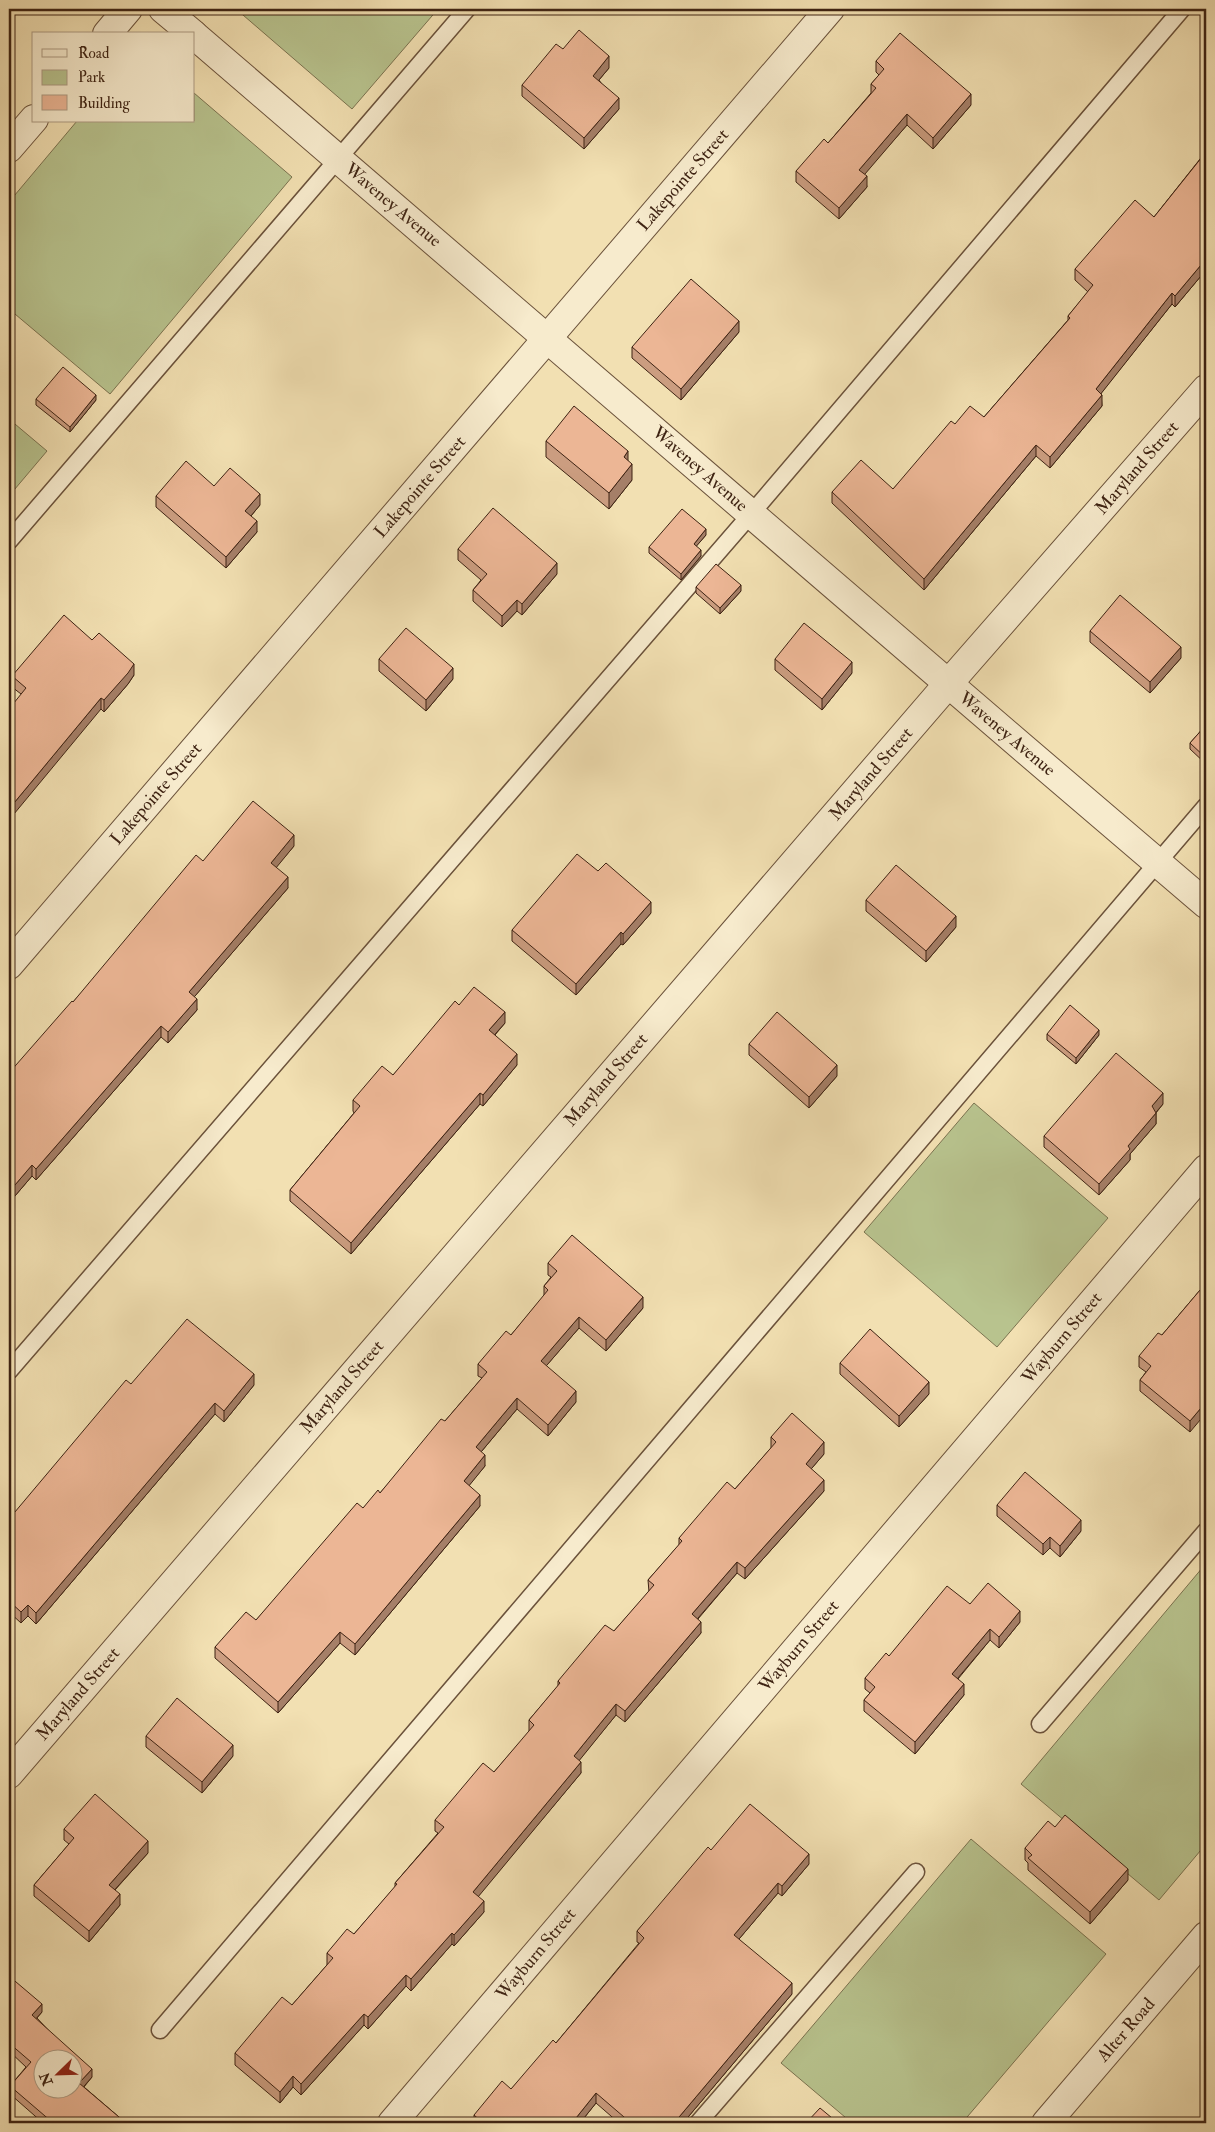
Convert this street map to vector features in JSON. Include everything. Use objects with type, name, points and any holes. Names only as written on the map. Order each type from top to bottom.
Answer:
[{"type":"street","points":[[109,32],[128,9]]},
{"type":"street","name":"Waveney Avenue","points":[[163,9],[191,32]]},
{"type":"street","name":"Lakepointe Street","points":[[9,965],[830,9]]},
{"type":"street","name":"Waveney Avenue","points":[[195,36],[1206,904]]},
{"type":"street","points":[[9,148],[32,121]]},
{"type":"street","name":"Maryland Street","points":[[9,1774],[948,684],[1206,389]]},
{"type":"street","name":"Wayburn Street","points":[[392,2123],[1206,1169]]},
{"type":"street","name":"Alter Road","points":[[1046,2123],[1206,1936]]},
{"type":"lane","points":[[9,541],[467,9]]},
{"type":"lane","points":[[9,1371],[751,514],[1182,9]]},
{"type":"lane","points":[[160,2030],[1206,806]]},
{"type":"lane","points":[[1040,1724],[1206,1531]]},
{"type":"lane","points":[[698,2123],[916,1872]]},
{"type":"green space","points":[[236,9],[438,9],[352,109]]},
{"type":"green space","points":[[195,94],[292,177],[110,394],[9,309],[9,202],[76,122],[195,122]]},
{"type":"green space","points":[[9,419],[47,451],[9,496]]},
{"type":"green space","points":[[974,1103],[1108,1218],[997,1347],[864,1232]]},
{"type":"green space","points":[[1203,1567],[1206,1569],[1206,1844],[1159,1900],[1021,1784]]},
{"type":"green space","points":[[971,1839],[1106,1954],[962,2123],[852,2123],[781,2063]]},
{"type":"building","points":[[579,30],[609,56],[593,76],[619,98],[584,138],[522,85],[556,44],[563,49]]},
{"type":"building","points":[[900,33],[971,94],[933,138],[907,114],[859,170],[867,176],[839,208],[796,171],[824,139],[828,143],[876,88],[871,84],[884,69],[876,61]]},
{"type":"building","points":[[1206,152],[1206,259],[1175,296],[1172,293],[1096,389],[1102,395],[1050,457],[1036,445],[924,579],[832,492],[861,460],[893,489],[951,421],[955,424],[970,406],[984,417],[1070,318],[1068,316],[1093,285],[1075,269],[1135,200],[1154,217]]},
{"type":"building","points":[[691,279],[739,321],[681,389],[632,347]]},
{"type":"building","points":[[9,334],[14,339],[9,346]]},
{"type":"building","points":[[63,367],[96,395],[70,427],[36,399]]},
{"type":"building","points":[[574,406],[628,451],[624,457],[632,464],[609,493],[546,441]]},
{"type":"building","points":[[186,461],[214,486],[230,468],[260,494],[245,511],[257,521],[226,557],[156,496]]},
{"type":"building","points":[[493,508],[557,563],[522,604],[517,600],[502,616],[473,590],[487,574],[458,549]]},
{"type":"building","points":[[682,509],[706,529],[694,544],[701,550],[681,574],[649,547]]},
{"type":"building","points":[[716,564],[741,585],[720,608],[696,587]]},
{"type":"building","points":[[1120,595],[1181,647],[1150,682],[1090,631]]},
{"type":"building","points":[[64,615],[92,640],[99,633],[134,664],[104,700],[101,698],[9,809],[9,709],[26,688],[12,676]]},
{"type":"building","points":[[804,623],[852,662],[822,699],[775,659]]},
{"type":"building","points":[[406,628],[453,668],[426,700],[379,659]]},
{"type":"building","points":[[1206,725],[1206,758],[1190,743]]},
{"type":"building","points":[[253,801],[294,835],[271,863],[288,877],[189,992],[197,999],[168,1032],[161,1026],[36,1169],[32,1165],[9,1192],[9,1073],[73,1002],[196,855],[203,861]]},
{"type":"building","points":[[577,854],[598,871],[606,863],[651,902],[623,934],[621,932],[576,984],[512,930]]},
{"type":"building","points":[[896,865],[956,916],[926,951],[866,900]]},
{"type":"building","points":[[474,987],[505,1012],[489,1030],[517,1054],[483,1095],[480,1093],[351,1243],[290,1190],[360,1106],[353,1100],[382,1066],[393,1075],[455,1001],[459,1005]]},
{"type":"building","points":[[1070,1005],[1099,1030],[1076,1058],[1047,1034]]},
{"type":"building","points":[[777,1012],[837,1065],[809,1097],[749,1044]]},
{"type":"building","points":[[1116,1053],[1163,1093],[1152,1106],[1156,1113],[1128,1146],[1130,1149],[1099,1184],[1044,1136]]},
{"type":"building","points":[[572,1235],[643,1297],[606,1340],[579,1317],[541,1361],[576,1391],[548,1425],[517,1398],[476,1447],[485,1455],[464,1481],[480,1495],[355,1644],[340,1632],[278,1702],[215,1647],[246,1612],[256,1620],[357,1503],[363,1508],[378,1490],[380,1493],[441,1419],[445,1421],[487,1372],[478,1364],[506,1331],[511,1335],[548,1290],[544,1286],[557,1271],[548,1263]]},
{"type":"building","points":[[1206,1283],[1206,1402],[1190,1421],[1140,1380],[1151,1366],[1139,1356],[1158,1333],[1162,1335]]},
{"type":"building","points":[[187,1319],[254,1374],[224,1411],[215,1403],[36,1613],[28,1605],[21,1612],[9,1601],[9,1519],[126,1380],[131,1384]]},
{"type":"building","points":[[870,1329],[929,1382],[899,1416],[840,1363]]},
{"type":"building","points":[[792,1413],[824,1442],[806,1464],[824,1480],[745,1568],[737,1562],[692,1614],[701,1622],[625,1711],[616,1704],[574,1756],[581,1762],[473,1892],[484,1901],[454,1935],[452,1933],[411,1979],[406,1975],[368,2017],[364,2014],[301,2084],[293,2076],[280,2092],[235,2053],[282,1997],[292,2005],[333,1958],[327,1953],[347,1929],[354,1934],[444,1827],[435,1820],[483,1763],[494,1772],[534,1725],[529,1720],[560,1683],[558,1681],[605,1625],[614,1631],[654,1585],[648,1580],[682,1541],[679,1538],[727,1482],[735,1489],[776,1442],[771,1437]]},
{"type":"building","points":[[1025,1472],[1081,1520],[1060,1546],[1050,1537],[1043,1544],[997,1505]]},
{"type":"building","points":[[988,1583],[1020,1611],[999,1637],[990,1629],[952,1674],[964,1684],[915,1742],[864,1700],[875,1687],[865,1678],[886,1653],[889,1656],[947,1586],[970,1604]]},
{"type":"building","points":[[177,1698],[233,1745],[202,1782],[146,1736]]},
{"type":"building","points":[[95,1794],[148,1841],[109,1885],[120,1894],[89,1931],[34,1885],[74,1838],[64,1829]]},
{"type":"building","points":[[750,1804],[809,1854],[782,1886],[778,1883],[734,1935],[792,1983],[674,2123],[631,2123],[596,2093],[572,2123],[483,2123],[474,2115],[502,2081],[511,2089],[553,2040],[556,2043],[644,1938],[637,1931],[708,1847],[711,1850]]},
{"type":"building","points":[[1065,1815],[1128,1869],[1090,1912],[1028,1858],[1032,1855],[1025,1848],[1048,1821],[1055,1827]]},
{"type":"building","points":[[9,1976],[42,2004],[32,2015],[71,2050],[32,2050],[32,2100],[82,2100],[82,2086],[126,2123],[63,2123],[57,2117],[52,2122],[10,2086],[31,2062],[9,2043]]},
{"type":"building","points":[[82,2060],[92,2069],[82,2080]]},
{"type":"building","points":[[820,2108],[838,2123],[806,2123]]}]
